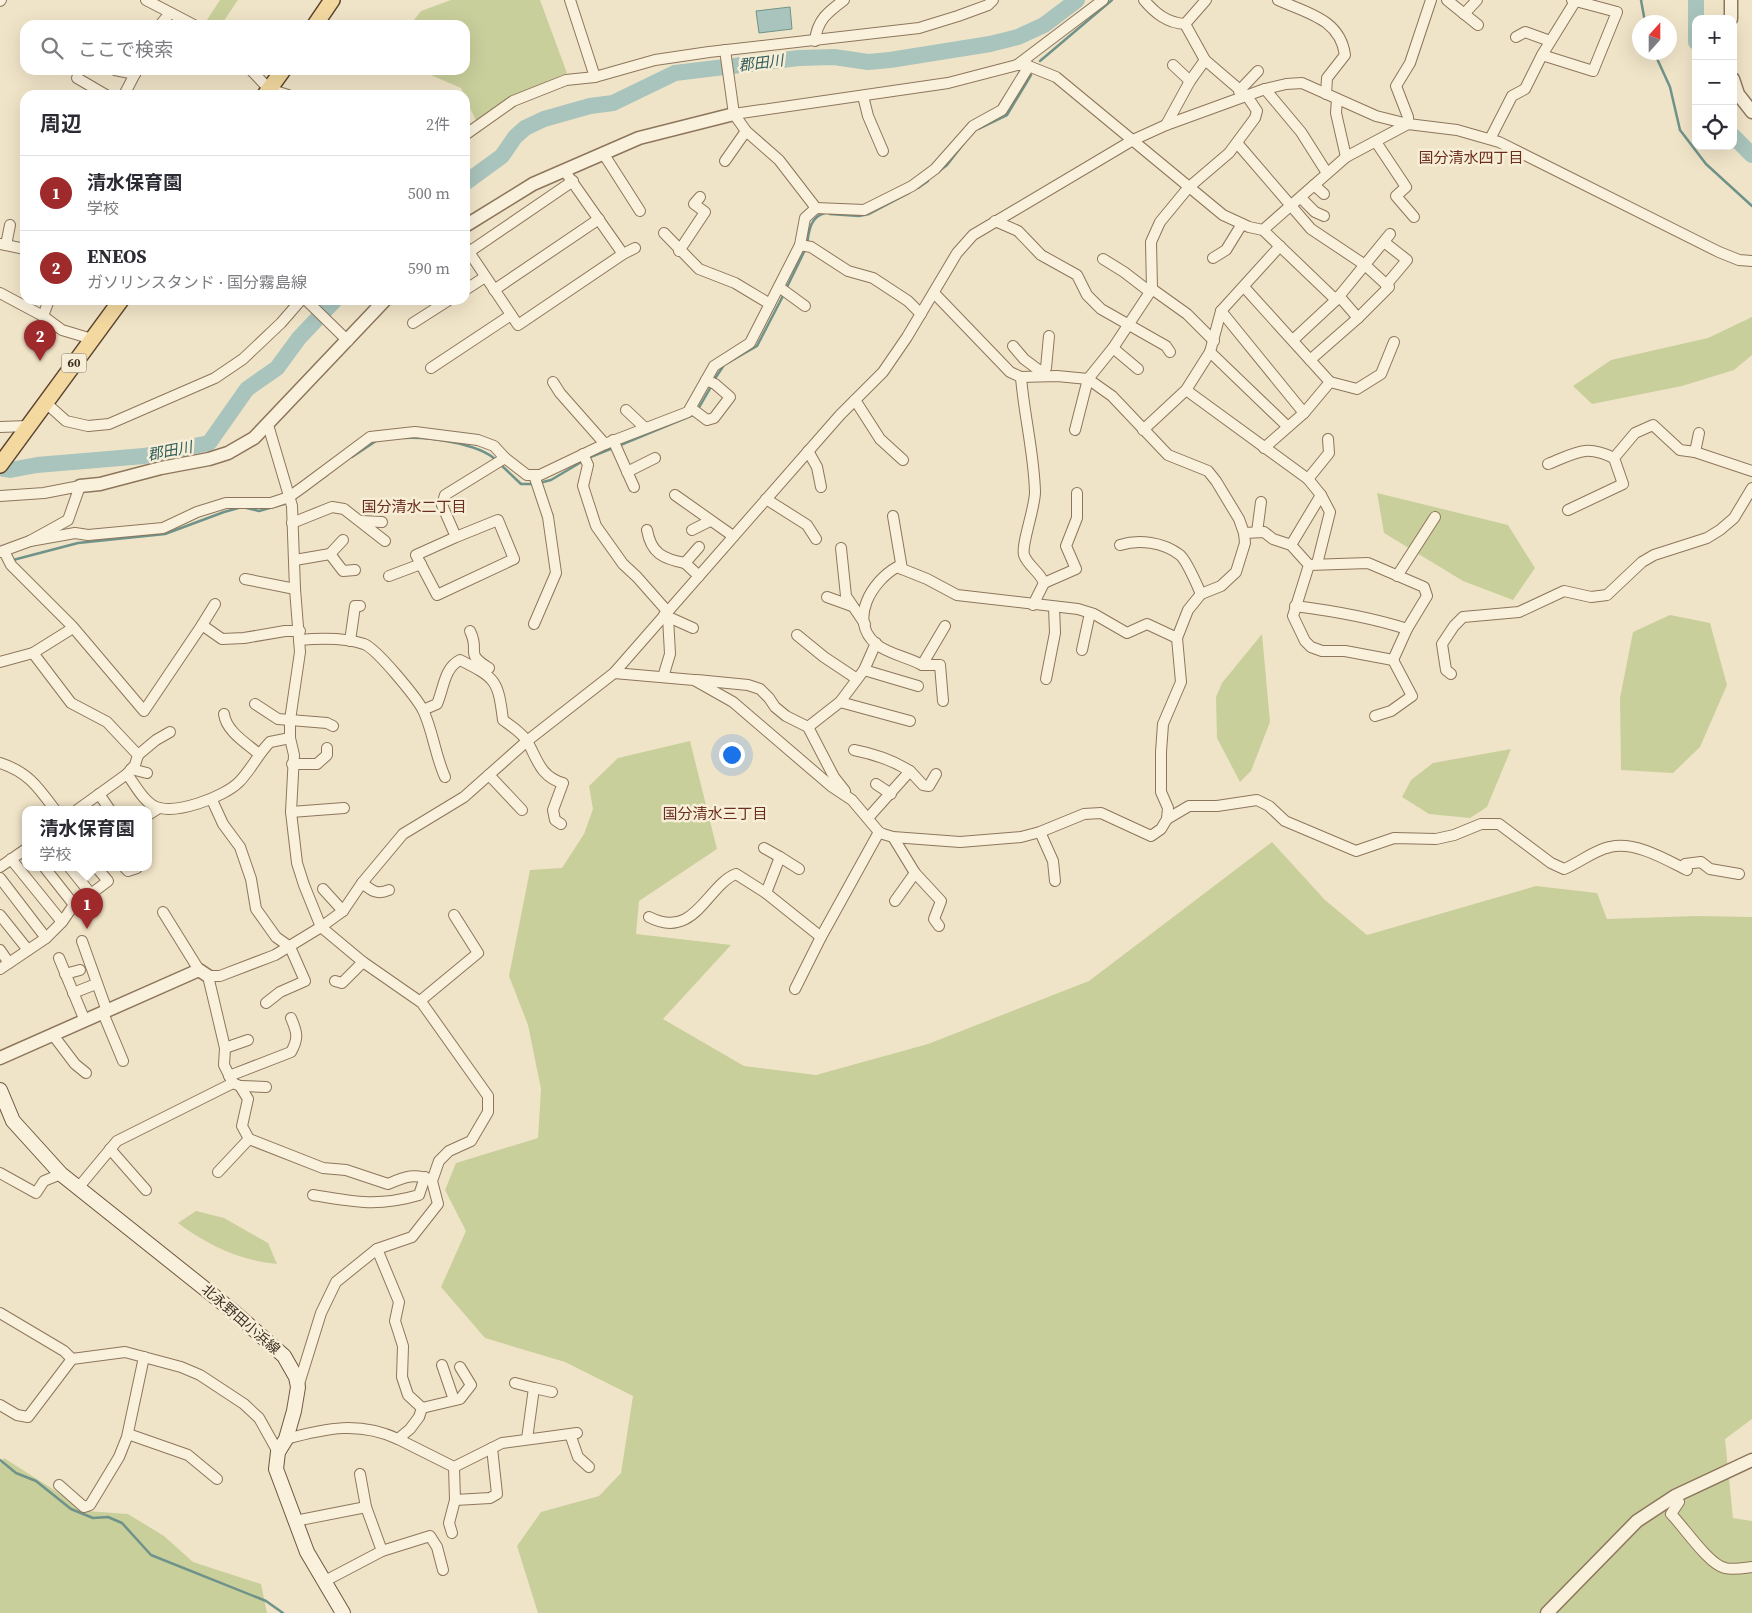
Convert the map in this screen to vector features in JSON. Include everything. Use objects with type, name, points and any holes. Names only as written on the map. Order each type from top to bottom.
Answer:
[{"type":"main road","points":[[318,20],[332,0]]},
{"type":"main road","points":[[268,90],[279,75]]},
{"type":"main road","name":"60","points":[[0,465],[117,305]]},
{"type":"main road","name":"北永野田小浜線","points":[[0,1090],[3,1108],[61,1174],[114,1214],[276,1348],[293,1373],[298,1388]]},
{"type":"main road","points":[[298,1388],[286,1439],[278,1452],[277,1474],[307,1552],[343,1613]]},
{"type":"street","points":[[146,0],[184,20]]},
{"type":"street","points":[[570,0],[595,77]]},
{"type":"street","points":[[816,41],[816,28],[824,15],[844,0]]},
{"type":"street","points":[[1017,65],[1102,0]]},
{"type":"street","points":[[1144,0],[1153,11],[1174,24],[1185,24],[1206,0]]},
{"type":"street","points":[[1278,0],[1323,20],[1337,31],[1344,44],[1345,56],[1327,78],[1326,94]]},
{"type":"street","points":[[1408,124],[1408,117],[1396,86],[1410,63],[1431,0]]},
{"type":"street","points":[[1447,0],[1478,26]]},
{"type":"street","points":[[1464,14],[1477,0]]},
{"type":"street","points":[[1490,139],[1512,96],[1525,89],[1542,55],[1550,40],[1574,0],[1617,12],[1593,71],[1542,55]]},
{"type":"street","points":[[1731,0],[1731,15]]},
{"type":"street","points":[[470,131],[513,100],[566,80],[595,77],[655,60],[919,28],[989,2]]},
{"type":"street","points":[[164,20],[170,13]]},
{"type":"street","points":[[1075,430],[1088,379],[1113,348],[1151,291],[1151,242],[1160,222],[1188,188],[1237,144],[1255,118],[1257,111],[1243,93],[1205,60],[1185,24]]},
{"type":"street","points":[[1516,37],[1525,32],[1550,40]]},
{"type":"street","points":[[725,52],[734,112],[746,131],[779,160],[816,208]]},
{"type":"street","points":[[1166,125],[1190,81],[1205,60]]},
{"type":"street","points":[[470,223],[534,184],[639,138],[734,112],[948,83],[1017,65],[1029,66],[1056,77],[1223,215],[1242,224],[1263,230],[1358,318]]},
{"type":"street","points":[[1173,65],[1190,81]]},
{"type":"street","points":[[30,541],[75,533],[88,535],[163,528],[197,512],[226,503],[290,501],[370,437],[415,432],[478,440],[494,446],[500,461],[527,475],[534,476],[540,475],[644,427],[688,412],[710,382],[714,366],[750,343],[770,304],[805,246],[805,218],[816,208],[864,210],[912,186],[935,169],[973,126],[1002,110],[1029,66]]},
{"type":"street","points":[[1243,93],[1258,71]]},
{"type":"street","points":[[127,90],[134,75]]},
{"type":"street","points":[[255,75],[266,90]]},
{"type":"street","points":[[77,78],[97,90]]},
{"type":"street","points":[[0,1058],[105,1012],[204,973],[220,976],[276,955],[343,911],[362,883],[403,834],[464,797],[527,741],[614,673],[808,451],[883,372],[921,314],[957,253],[973,235],[1133,140],[1243,93],[1286,84],[1302,83],[1376,116],[1408,124],[1457,130],[1490,139],[1719,252],[1739,260],[1752,261]]},
{"type":"street","points":[[1266,89],[1300,132],[1327,173]]},
{"type":"street","points":[[1737,91],[1752,112]]},
{"type":"street","points":[[862,96],[868,116],[883,151]]},
{"type":"street","points":[[1336,98],[1336,113],[1346,156]]},
{"type":"street","points":[[1263,230],[1290,208],[1346,156],[1408,124]]},
{"type":"street","points":[[725,162],[746,131]]},
{"type":"street","points":[[1376,142],[1406,187],[1396,196],[1414,216]]},
{"type":"street","points":[[1237,144],[1290,208],[1311,229],[1365,265],[1389,287],[1358,318],[1310,360]]},
{"type":"street","points":[[603,153],[640,211]]},
{"type":"street","points":[[564,170],[623,254]]},
{"type":"street","points":[[470,247],[573,181]]},
{"type":"street","points":[[1314,185],[1324,194]]},
{"type":"street","points":[[679,251],[709,215],[694,204],[700,197]]},
{"type":"street","points":[[1301,198],[1315,212],[1324,216]]},
{"type":"street","points":[[494,290],[599,219]]},
{"type":"street","points":[[995,221],[1018,231],[1041,255],[1077,275],[1087,295],[1101,309],[1166,346],[1170,352]]},
{"type":"street","points":[[1213,258],[1226,250],[1242,224]]},
{"type":"street","points":[[10,226],[3,245],[20,248]]},
{"type":"street","points":[[664,233],[698,269],[735,283],[770,304]]},
{"type":"street","points":[[1293,340],[1337,298],[1387,238],[1407,260],[1386,285]]},
{"type":"street","points":[[805,246],[848,271],[873,278],[908,301],[921,314]]},
{"type":"street","points":[[1143,430],[1186,390],[1210,352],[1220,311],[1280,246]]},
{"type":"street","points":[[470,254],[518,325],[623,254],[635,248]]},
{"type":"street","points":[[1103,259],[1187,314],[1214,341]]},
{"type":"street","points":[[470,286],[485,276]]},
{"type":"street","points":[[1244,287],[1330,382],[1357,389],[1381,374],[1394,342]]},
{"type":"street","points":[[780,288],[804,306]]},
{"type":"street","points":[[0,293],[20,304]]},
{"type":"street","points":[[614,673],[748,685],[760,689],[775,707],[786,716],[808,727],[834,777],[879,832],[893,837],[960,842],[1020,838],[1084,814],[1101,813],[1152,836],[1161,829],[1167,819],[1168,808],[1161,792],[1163,724],[1181,682],[1177,638],[1188,610],[1201,594],[1221,586],[1236,572],[1245,543],[1244,533],[1216,481],[1208,471],[1168,455],[1112,396],[1088,379],[1041,374],[1021,377],[1003,366],[934,293]]},
{"type":"street","points":[[22,305],[43,316],[62,330],[92,339]]},
{"type":"street","points":[[43,316],[47,305]]},
{"type":"street","points":[[46,403],[66,421],[88,426],[109,424],[215,378],[243,359],[281,323],[297,305]]},
{"type":"street","points":[[311,305],[348,341]]},
{"type":"street","points":[[0,496],[44,493],[100,484],[228,453],[254,438],[268,425],[380,305]]},
{"type":"street","points":[[413,323],[441,305]]},
{"type":"street","points":[[1220,311],[1304,413]]},
{"type":"street","points":[[431,368],[511,315]]},
{"type":"street","points":[[1041,374],[1048,363],[1049,336]]},
{"type":"street","points":[[1013,346],[1041,374]]},
{"type":"street","points":[[1113,348],[1138,369]]},
{"type":"street","points":[[1210,352],[1287,426]]},
{"type":"street","points":[[1021,377],[1035,493],[1029,528],[1023,547],[1026,559],[1040,574],[1044,583]]},
{"type":"street","points":[[553,382],[560,392],[619,452],[634,487]]},
{"type":"street","points":[[692,408],[707,420],[714,418],[730,398],[710,382]]},
{"type":"street","points":[[1264,448],[1304,413],[1330,382]]},
{"type":"street","points":[[1186,390],[1308,479],[1321,495],[1330,512],[1293,616],[1305,641],[1311,647],[1322,651],[1345,651],[1393,660]]},
{"type":"street","points":[[855,400],[880,439],[903,460]]},
{"type":"street","points":[[626,410],[644,427]]},
{"type":"street","points":[[268,425],[290,501],[295,560],[295,589],[300,652],[290,720],[290,738],[294,755],[292,764],[291,812],[297,863],[321,927],[364,962],[420,1001],[488,1096],[488,1112],[471,1141],[449,1151],[439,1161],[419,1195],[394,1202],[362,1204],[313,1195]]},
{"type":"street","points":[[1614,458],[1635,433],[1653,425],[1680,450],[1695,452],[1752,471]]},
{"type":"street","points":[[0,427],[28,426]]},
{"type":"street","points":[[1695,452],[1700,433]]},
{"type":"street","points":[[1308,479],[1329,453],[1328,439]]},
{"type":"street","points":[[1548,464],[1584,450],[1597,450],[1614,458],[1624,484],[1568,510]]},
{"type":"street","points":[[808,451],[817,467],[821,487]]},
{"type":"street","points":[[584,454],[588,465],[583,486],[596,526],[623,564],[638,577],[667,614],[693,628]]},
{"type":"street","points":[[627,472],[655,458]]},
{"type":"street","points":[[456,537],[442,505],[445,495],[500,461]]},
{"type":"street","points":[[534,476],[548,516],[556,573],[534,624]]},
{"type":"street","points":[[80,486],[68,520],[5,556],[74,628],[144,711],[215,604]]},
{"type":"street","points":[[1451,674],[1446,670],[1442,644],[1454,626],[1463,617],[1519,612],[1564,591],[1591,597],[1607,595],[1642,562],[1654,555],[1707,538],[1720,530],[1734,518],[1752,488]]},
{"type":"street","points":[[1033,605],[1044,583],[1076,569],[1066,546],[1077,518],[1077,493]]},
{"type":"street","points":[[675,495],[733,536]]},
{"type":"street","points":[[1291,545],[1321,495]]},
{"type":"street","points":[[766,499],[811,523],[816,539]]},
{"type":"street","points":[[1258,532],[1261,502]]},
{"type":"street","points":[[292,523],[332,507],[344,509],[385,541]]},
{"type":"street","points":[[892,516],[902,569]]},
{"type":"street","points":[[1397,576],[1435,517]]},
{"type":"street","points":[[498,520],[514,559],[436,594],[416,555],[456,537],[498,520]]},
{"type":"street","points":[[361,521],[382,522]]},
{"type":"street","points":[[692,530],[710,521]]},
{"type":"street","points":[[647,530],[649,541],[655,551],[666,560],[685,562],[699,576]]},
{"type":"street","points":[[1244,533],[1264,532],[1273,539],[1291,545],[1313,564],[1368,563],[1424,588],[1428,596],[1407,629],[1393,660],[1397,671],[1412,696],[1390,711],[1375,716]]},
{"type":"street","points":[[295,560],[330,554],[343,540]]},
{"type":"street","points":[[1120,545],[1133,541],[1154,543],[1181,556],[1201,594]]},
{"type":"street","points":[[685,562],[699,547]]},
{"type":"street","points":[[841,548],[846,596],[865,624]]},
{"type":"street","points":[[330,554],[343,571],[355,570]]},
{"type":"street","points":[[389,576],[421,564]]},
{"type":"street","points":[[943,701],[938,689],[945,665],[922,665],[876,644],[866,629],[864,609],[871,592],[885,574],[898,567],[927,579],[957,595],[1078,609],[1127,632],[1147,624],[1177,638]]},
{"type":"street","points":[[245,580],[295,589]]},
{"type":"street","points":[[827,597],[852,606]]},
{"type":"street","points":[[350,641],[353,612],[355,606],[360,606]]},
{"type":"street","points":[[1295,606],[1352,614],[1407,629]]},
{"type":"street","points":[[1046,679],[1055,634],[1054,607]]},
{"type":"street","points":[[1082,650],[1090,613]]},
{"type":"street","points":[[663,677],[670,654],[667,614]]},
{"type":"street","points":[[202,625],[222,640],[285,631],[299,636],[350,641],[367,645],[411,692],[423,710],[437,760],[445,776]]},
{"type":"street","points":[[922,665],[945,626]]},
{"type":"street","points":[[0,662],[33,653],[74,628]]},
{"type":"street","points":[[470,631],[475,641],[473,655],[475,660],[498,677],[503,720],[527,741],[536,762],[546,774],[563,783],[553,810],[555,820],[561,824]]},
{"type":"street","points":[[797,634],[824,657],[857,679]]},
{"type":"street","points":[[808,727],[840,702],[864,670],[876,644]]},
{"type":"street","points":[[33,653],[71,703],[107,722],[138,755]]},
{"type":"street","points":[[423,710],[437,704],[448,670],[452,664],[460,660],[488,674],[499,690]]},
{"type":"street","points":[[864,670],[918,686]]},
{"type":"street","points":[[694,680],[733,702],[832,786],[852,800]]},
{"type":"street","points":[[840,702],[910,721]]},
{"type":"street","points":[[255,704],[278,719],[333,726]]},
{"type":"street","points":[[224,714],[225,721],[230,728],[259,754]]},
{"type":"street","points":[[84,806],[129,771],[138,755],[156,740],[170,732]]},
{"type":"street","points":[[129,771],[152,806],[172,809],[212,800],[240,782],[259,754],[270,742],[290,738]]},
{"type":"street","points":[[292,764],[317,764],[327,756],[327,748]]},
{"type":"street","points":[[854,750],[890,760],[910,771],[923,785],[929,786],[936,774]]},
{"type":"street","points":[[0,763],[18,769],[52,806]]},
{"type":"street","points":[[129,771],[147,773]]},
{"type":"street","points":[[868,818],[910,771]]},
{"type":"street","points":[[489,775],[522,810]]},
{"type":"street","points":[[876,784],[891,794]]},
{"type":"street","points":[[99,794],[107,806]]},
{"type":"street","points":[[212,800],[223,824],[240,847],[251,879],[256,909],[276,937],[290,947],[305,981],[280,992],[266,1002]]},
{"type":"street","points":[[1167,819],[1189,806],[1216,806],[1257,800],[1269,806],[1285,821],[1356,851],[1394,838],[1436,839],[1454,836],[1481,824],[1499,824],[1551,863],[1564,868],[1610,847],[1627,847],[1652,853],[1687,870],[1685,864],[1701,862],[1710,869],[1739,874]]},
{"type":"street","points":[[152,812],[159,808]]},
{"type":"street","points":[[291,812],[344,808]]},
{"type":"street","points":[[795,989],[821,937],[879,832]]},
{"type":"street","points":[[1040,832],[1053,861],[1056,881]]},
{"type":"street","points":[[893,837],[915,873],[941,901],[934,919],[939,926]]},
{"type":"street","points":[[764,848],[799,869]]},
{"type":"street","points":[[0,867],[22,852]]},
{"type":"street","points":[[766,893],[780,857]]},
{"type":"street","points":[[12,859],[62,922]]},
{"type":"street","points":[[47,871],[75,906]]},
{"type":"street","points":[[72,871],[91,894]]},
{"type":"street","points":[[0,969],[46,938],[75,906],[108,882],[99,871]]},
{"type":"street","points":[[895,901],[915,873]]},
{"type":"street","points":[[650,917],[657,921],[675,922],[697,912],[727,877],[736,874],[766,893],[821,937]]},
{"type":"street","points":[[0,878],[46,938]]},
{"type":"street","points":[[362,883],[374,892],[381,893],[390,890]]},
{"type":"street","points":[[323,889],[343,911]]},
{"type":"street","points":[[163,912],[204,973],[225,1048],[224,1066],[248,1099],[242,1126],[249,1139],[323,1168],[346,1170],[388,1184],[407,1175],[428,1179]]},
{"type":"street","points":[[0,915],[28,950]]},
{"type":"street","points":[[420,1001],[478,954],[454,915]]},
{"type":"street","points":[[82,941],[123,1061]]},
{"type":"street","points":[[0,950],[9,963]]},
{"type":"street","points":[[58,958],[85,1021]]},
{"type":"street","points":[[335,981],[342,983],[348,980],[364,962]]},
{"type":"street","points":[[65,974],[80,970]]},
{"type":"street","points":[[73,993],[96,984]]},
{"type":"street","points":[[78,1188],[110,1149],[126,1135],[291,1052],[297,1042],[298,1033],[290,1018]]},
{"type":"street","points":[[53,1035],[75,1064],[86,1073]]},
{"type":"street","points":[[225,1048],[248,1040]]},
{"type":"street","points":[[234,1082],[266,1087]]},
{"type":"street","points":[[218,1172],[249,1139]]},
{"type":"street","points":[[110,1149],[146,1190]]},
{"type":"street","points":[[0,1173],[36,1193],[44,1181],[61,1174]]},
{"type":"street","points":[[298,1388],[321,1312],[336,1282],[377,1249],[412,1237],[428,1220],[438,1204],[428,1179]]},
{"type":"street","points":[[377,1249],[399,1302],[395,1321],[403,1346],[402,1377],[408,1395],[422,1408]]},
{"type":"street","points":[[0,1313],[64,1351],[72,1359]]},
{"type":"street","points":[[0,1405],[17,1415],[28,1417],[72,1359],[113,1352],[125,1352],[181,1367],[200,1375],[244,1404],[259,1418],[278,1452]]},
{"type":"street","points":[[59,1485],[78,1504],[84,1507],[90,1505],[119,1457],[128,1434],[144,1358]]},
{"type":"street","points":[[442,1365],[454,1400]]},
{"type":"street","points":[[398,1439],[414,1423],[422,1408],[460,1399],[471,1385],[460,1367]]},
{"type":"street","points":[[515,1383],[552,1392]]},
{"type":"street","points":[[527,1439],[534,1388]]},
{"type":"street","points":[[286,1439],[321,1430],[369,1428],[398,1439],[454,1466]]},
{"type":"street","points":[[128,1434],[164,1445],[188,1455],[217,1479]]},
{"type":"street","points":[[454,1466],[502,1443],[573,1434],[578,1458],[589,1467]]},
{"type":"street","points":[[455,1500],[490,1498],[497,1494],[492,1448]]},
{"type":"street","points":[[1547,1613],[1637,1521],[1675,1496],[1752,1460]]},
{"type":"street","points":[[452,1533],[449,1523],[455,1500],[454,1466]]},
{"type":"street","points":[[360,1474],[366,1507],[382,1551]]},
{"type":"street","points":[[1675,1496],[1679,1502],[1671,1514],[1688,1531],[1711,1562],[1725,1569],[1752,1568]]},
{"type":"street","points":[[295,1522],[366,1507]]},
{"type":"street","points":[[325,1581],[382,1551],[430,1536],[437,1547],[444,1570]]},
{"type":"green space","points":[[220,0],[238,0],[224,20],[207,20]]},
{"type":"green space","points":[[451,0],[540,0],[567,73],[510,97],[476,121],[470,108],[470,90],[462,90],[431,75],[470,75],[470,20],[414,20],[421,11]]},
{"type":"green space","points":[[1752,317],[1752,355],[1734,370],[1682,386],[1592,404],[1573,386],[1611,360],[1708,338]]},
{"type":"green space","points":[[1377,493],[1508,525],[1535,568],[1513,600],[1463,581],[1384,533]]},
{"type":"green space","points":[[1670,615],[1710,623],[1727,685],[1700,747],[1673,773],[1621,770],[1620,698],[1633,632]]},
{"type":"green space","points":[[1262,634],[1270,722],[1251,771],[1240,782],[1217,738],[1216,697],[1222,683]]},
{"type":"green space","points":[[690,741],[717,849],[639,901],[636,934],[731,945],[663,1019],[744,1066],[816,1075],[928,1044],[1089,981],[1272,842],[1325,900],[1367,935],[1536,886],[1597,893],[1607,919],[1696,916],[1752,917],[1752,1419],[1725,1439],[1733,1518],[1752,1521],[1752,1613],[538,1613],[517,1546],[541,1512],[599,1496],[621,1473],[633,1396],[565,1362],[485,1338],[441,1287],[466,1231],[445,1190],[456,1163],[538,1138],[541,1089],[528,1025],[509,976],[530,870],[562,868],[584,834],[593,809],[589,786],[618,758]]},
{"type":"green space","points":[[1511,749],[1487,807],[1470,818],[1429,814],[1402,797],[1411,780],[1433,763]]},
{"type":"green space","points":[[196,1211],[224,1218],[268,1243],[277,1264],[238,1256],[225,1251],[178,1223]]},
{"type":"green space","points":[[4,1458],[87,1511],[128,1514],[164,1536],[193,1562],[261,1584],[267,1613],[0,1613],[0,1463]]},
{"type":"water","points":[[790,7],[792,29],[759,33],[756,11]]},
{"type":"waterway","name":"郡田川","points":[[470,179],[502,156],[515,137],[525,128],[544,119],[590,106],[613,103],[675,73],[799,58],[834,57],[868,62],[890,60],[990,44],[1018,37],[1044,25],[1077,0]]},
{"type":"waterway","points":[[1040,61],[1112,0]]},
{"type":"waterway","points":[[1641,0],[1644,15]]},
{"type":"waterway","name":"郡田川","points":[[1696,0],[1696,15]]},
{"type":"waterway","points":[[1658,60],[1670,87],[1680,130],[1706,164],[1752,206]]},
{"type":"waterway","points":[[978,129],[1007,115],[1031,75]]},
{"type":"waterway","name":"郡田川","points":[[1737,140],[1752,155]]},
{"type":"waterway","points":[[938,172],[947,165],[964,143]]},
{"type":"waterway","points":[[918,188],[928,181]]},
{"type":"waterway","points":[[830,214],[859,216],[869,214],[909,193]]},
{"type":"waterway","points":[[807,244],[813,221],[825,213]]},
{"type":"waterway","points":[[786,289],[805,250]]},
{"type":"waterway","points":[[714,380],[724,365],[757,346],[784,294]]},
{"type":"waterway","name":"郡田川","points":[[0,468],[10,470],[37,465],[144,456],[209,443],[247,389],[277,368],[299,338],[330,305]]},
{"type":"waterway","points":[[697,411],[712,385]]},
{"type":"waterway","points":[[618,446],[693,415]]},
{"type":"waterway","points":[[404,438],[439,440],[466,445],[478,449],[496,460]]},
{"type":"waterway","points":[[352,457],[376,441]]},
{"type":"waterway","points":[[588,458],[613,448]]},
{"type":"waterway","points":[[539,483],[551,480],[583,461]]},
{"type":"waterway","points":[[500,464],[521,484],[534,484]]},
{"type":"waterway","points":[[293,499],[327,475]]},
{"type":"waterway","points":[[13,560],[78,543],[165,534],[242,507],[259,511],[284,504]]},
{"type":"waterway","points":[[0,1460],[16,1473],[36,1481],[71,1509],[93,1518],[108,1517],[122,1523],[151,1555],[266,1601],[283,1613]]},
{"type":"place","name":"ENEOS","points":[[40,361]]},
{"type":"place","name":"清水保育園","points":[[87,929]]},
{"type":"district","name":"国分清水四丁目","points":[[1471,158]]},
{"type":"district","name":"国分清水二丁目","points":[[414,507]]},
{"type":"district","name":"国分清水三丁目","points":[[715,814]]}]
